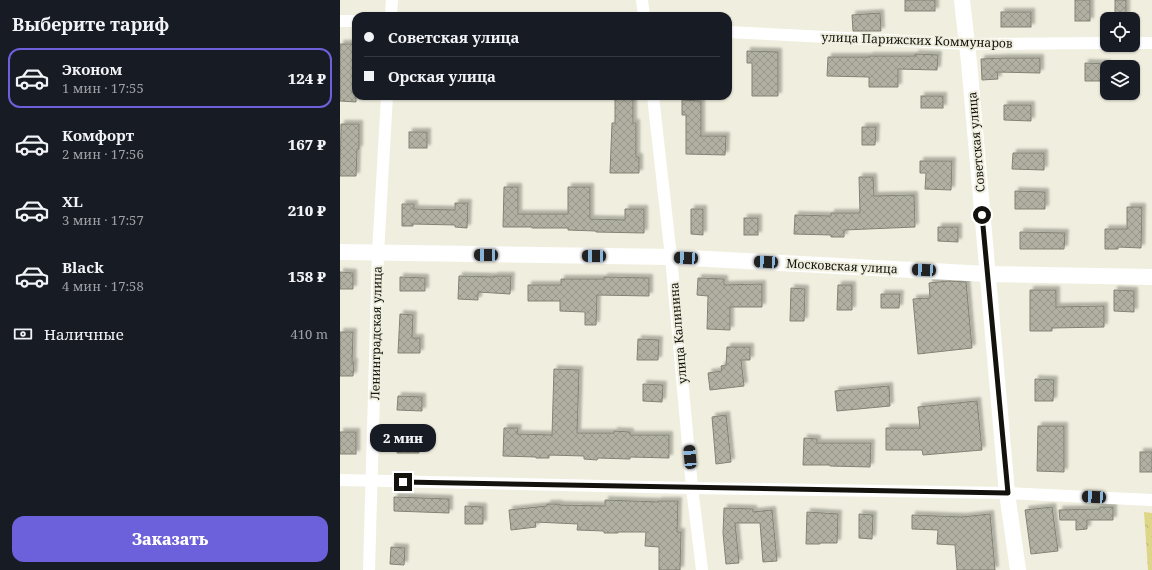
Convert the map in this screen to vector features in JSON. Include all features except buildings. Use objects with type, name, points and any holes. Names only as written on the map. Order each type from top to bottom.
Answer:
[{"type":"street","points":[[391,12],[392,0]]},
{"type":"street","points":[[642,0],[644,12]]},
{"type":"street","name":"Советская улица","points":[[962,0],[1008,493],[1018,570]]},
{"type":"street","points":[[340,21],[352,21]]},
{"type":"street","name":"улица Парижских Коммунаров","points":[[732,32],[966,44],[1100,43]]},
{"type":"street","points":[[1140,43],[1152,43]]},
{"type":"street","name":"Ленинградская улица","points":[[369,570],[378,253],[387,100]]},
{"type":"street","name":"улица Калинина","points":[[653,100],[671,257],[692,488],[702,570]]},
{"type":"street","name":"Московская улица","points":[[340,252],[671,257],[987,274],[1152,277]]},
{"type":"street","points":[[340,480],[372,482],[1008,493],[1152,500]]},
{"type":"green space","points":[[1144,512],[1152,513],[1152,570],[1148,570]]},
{"type":"route","points":[[403,482],[1008,493],[982,215]]}]
